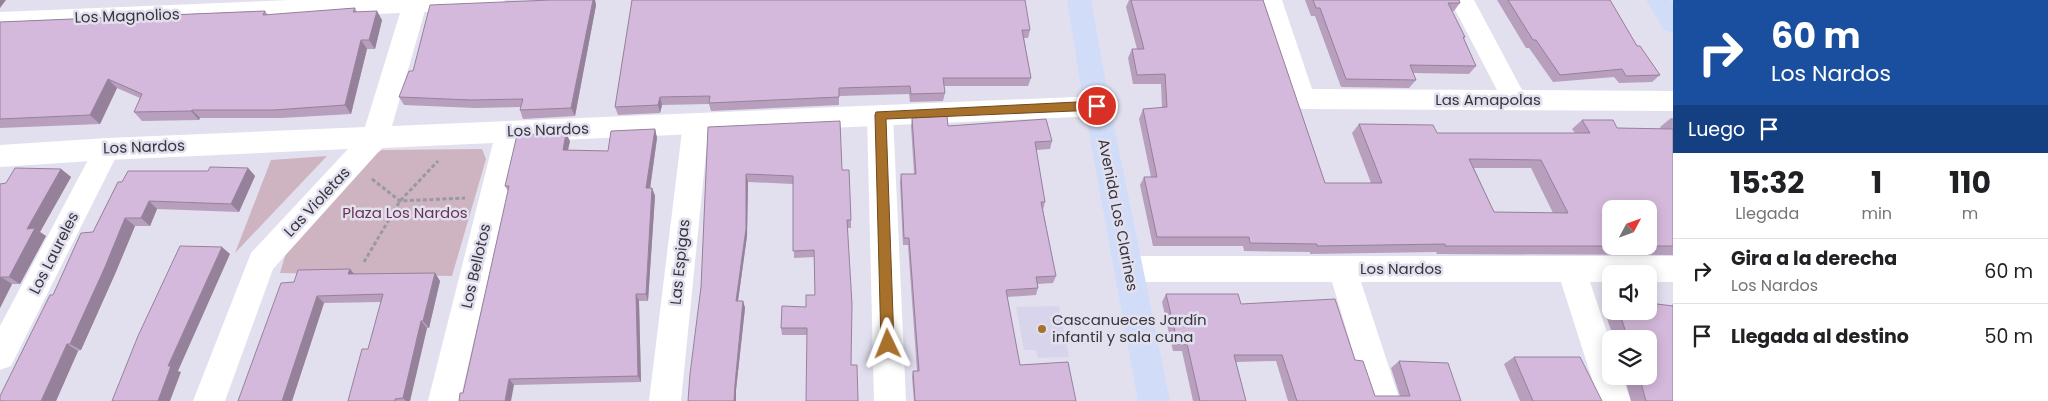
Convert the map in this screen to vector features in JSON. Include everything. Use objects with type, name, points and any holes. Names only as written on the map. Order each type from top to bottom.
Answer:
[{"type":"main road","name":"Avenida Los Clarines","points":[[1079,0],[1097,106],[1154,401]]},
{"type":"main road","points":[[1658,0],[1673,24]]},
{"type":"street","points":[[1,21],[16,0]]},
{"type":"street","name":"Los Magnolios","points":[[1,21],[493,0]]},
{"type":"street","name":"Las Amapolas","points":[[1270,0],[1303,99],[1673,101]]},
{"type":"street","points":[[1462,0],[1515,101]]},
{"type":"street","name":"Las Violetas","points":[[210,401],[261,262],[375,138],[415,2]]},
{"type":"street","name":"Los Nardos","points":[[0,156],[107,149],[1097,106]]},
{"type":"street","points":[[880,115],[890,401]]},
{"type":"street","name":"Las Espigas","points":[[665,401],[696,123]]},
{"type":"street","name":"Los Bellotos","points":[[444,401],[509,131]]},
{"type":"street","name":"Los Laureles","points":[[0,356],[107,149]]},
{"type":"street","name":"Los Nardos","points":[[1129,269],[1673,270]]},
{"type":"street","points":[[1342,269],[1384,401]]},
{"type":"street","points":[[1571,269],[1615,401]]},
{"type":"path","points":[[364,262],[400,201],[464,133]]},
{"type":"path","points":[[352,164],[400,201],[492,197]]},
{"type":"shaded area","name":"Cascanueces Jardín infantil y sala cuna","points":[[1059,306],[1069,357],[1038,358],[1036,350],[1024,350],[1016,307]]},
{"type":"green space","name":"Plaza Los Nardos","points":[[482,149],[486,159],[452,276],[280,273],[290,239],[358,165],[382,150]]},
{"type":"green space","points":[[327,156],[235,253],[271,160]]},
{"type":"building","points":[[593,0],[571,108],[520,110],[523,99],[471,100],[399,97],[409,71],[413,71],[430,5]]},
{"type":"building","points":[[632,0],[1025,0],[1030,30],[1022,30],[1031,78],[943,78],[945,93],[911,94],[910,86],[839,88],[839,97],[709,103],[710,96],[660,97],[658,105],[615,107]]},
{"type":"building","points":[[1131,0],[1263,0],[1325,183],[1382,183],[1359,124],[1433,125],[1437,133],[1590,133],[1582,120],[1613,120],[1617,128],[1673,129],[1673,246],[1658,246],[1658,200],[1602,200],[1602,246],[1445,246],[1445,244],[1317,246],[1317,244],[1250,243],[1249,237],[1157,237],[1144,177],[1157,177],[1143,109],[1167,107],[1165,74],[1137,75],[1132,49],[1144,49]],"holes":[[[1469,159],[1541,160],[1568,213],[1494,212]]]},
{"type":"building","points":[[1313,0],[1459,0],[1460,3],[1448,3],[1465,37],[1463,37],[1476,66],[1410,65],[1416,80],[1346,79],[1320,8],[1316,8]]},
{"type":"building","points":[[1508,0],[1610,0],[1637,46],[1640,46],[1660,75],[1626,76],[1622,69],[1560,75],[1536,40],[1533,40]]},
{"type":"building","points":[[355,8],[353,12],[377,11],[369,40],[361,40],[345,105],[274,110],[134,112],[142,94],[108,79],[90,115],[0,119],[0,22],[265,11],[263,15]]},
{"type":"building","points":[[947,116],[948,126],[1046,119],[1052,141],[1035,142],[1045,202],[1041,202],[1056,276],[1036,277],[1038,288],[1006,290],[1020,365],[1068,362],[1076,401],[915,401],[913,371],[919,371],[909,238],[904,238],[901,174],[916,174],[912,118]]},
{"type":"building","points":[[840,121],[842,170],[849,170],[851,220],[847,220],[852,304],[851,365],[857,365],[858,401],[806,401],[807,328],[781,328],[782,306],[806,307],[806,295],[815,295],[814,250],[793,251],[793,176],[746,174],[746,229],[736,301],[743,301],[734,401],[688,401],[701,287],[708,127]]},
{"type":"building","points":[[655,129],[646,188],[652,188],[646,294],[636,294],[638,376],[509,379],[505,401],[459,401],[460,393],[463,393],[509,186],[505,186],[517,135],[566,133],[563,150],[608,151],[611,131]]},
{"type":"building","points":[[210,167],[248,168],[231,204],[149,201],[141,218],[125,218],[70,344],[67,344],[41,401],[0,401],[0,396],[50,295],[53,295],[81,233],[93,232],[118,182],[122,182],[128,171],[208,171]]},
{"type":"building","points":[[15,168],[61,169],[27,229],[35,228],[9,277],[0,278],[0,184],[6,183]]},
{"type":"building","points":[[180,246],[222,247],[168,366],[171,366],[158,401],[112,401],[138,336]]},
{"type":"building","points":[[350,269],[348,274],[435,273],[423,321],[421,321],[403,398],[395,399],[395,401],[348,401],[362,349],[368,349],[383,294],[317,296],[282,401],[238,401],[281,283],[294,282],[298,270]]},
{"type":"building","points":[[1166,294],[1238,294],[1241,304],[1335,299],[1355,360],[1363,361],[1375,396],[1410,396],[1399,361],[1448,363],[1461,401],[1297,401],[1282,355],[1234,355],[1246,401],[1200,401],[1187,344],[1178,344]]},
{"type":"building","points":[[1657,304],[1673,306],[1673,401],[1646,401],[1642,385],[1657,385],[1657,330],[1625,330],[1622,320],[1657,320]]},
{"type":"building","points":[[1514,357],[1580,357],[1602,401],[1533,401]]},
{"type":"place","name":"Cascanueces Jardín infantil y sala cuna","points":[[1042,329]]},
{"type":"route","points":[[888,344],[880,115],[1097,106]]}]
